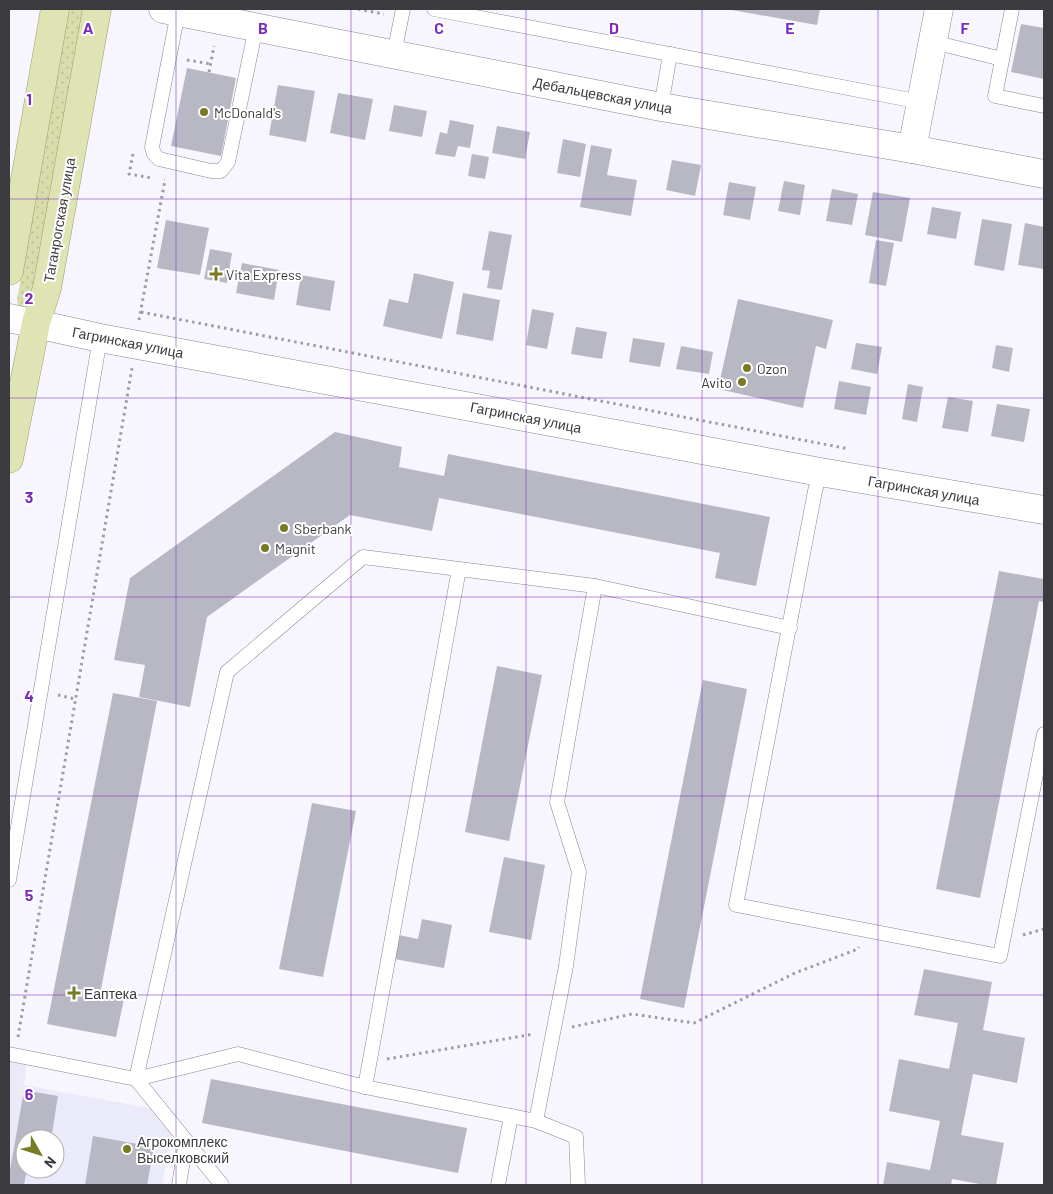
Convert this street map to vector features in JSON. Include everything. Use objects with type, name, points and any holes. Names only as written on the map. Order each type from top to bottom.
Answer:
[{"type":"main road","points":[[9,270],[55,9]]},
{"type":"main road","name":"Таганрогская улица","points":[[9,459],[36,324],[47,288],[97,9]]},
{"type":"street","points":[[912,149],[939,9]]},
{"type":"street","name":"Дебальцевская улица","points":[[183,11],[662,107],[912,149],[1044,174]]},
{"type":"street","name":"Гагринская улица","points":[[9,318],[100,338],[820,472],[1044,510]]},
{"type":"lane","points":[[434,9],[921,102]]},
{"type":"lane","points":[[1012,9],[995,96],[1044,106]]},
{"type":"lane","points":[[183,11],[152,147],[154,154],[159,159],[211,171],[221,171],[228,162],[256,27]]},
{"type":"lane","points":[[394,54],[402,13]]},
{"type":"lane","points":[[933,42],[1002,59]]},
{"type":"lane","points":[[662,107],[670,54]]},
{"type":"lane","points":[[9,880],[100,338]]},
{"type":"lane","points":[[820,472],[736,905],[1000,956],[1044,734]]},
{"type":"lane","points":[[136,1079],[227,672],[363,557],[595,586],[790,628]]},
{"type":"lane","points":[[365,1088],[459,569]]},
{"type":"lane","points":[[536,1121],[566,966],[579,872],[557,802],[595,586]]},
{"type":"lane","points":[[12,1054],[136,1079],[238,1054],[365,1088],[536,1121],[576,1137],[578,1185]]},
{"type":"lane","points":[[136,1079],[222,1185]]},
{"type":"lane","points":[[498,1185],[511,1116]]},
{"type":"lane","points":[[179,1185],[186,1141]]},
{"type":"path","points":[[358,9],[402,13]]},
{"type":"path","points":[[209,72],[214,46]]},
{"type":"path","points":[[140,312],[850,449]]},
{"type":"path","points":[[12,1054],[136,344]]},
{"type":"path","points":[[370,1062],[554,1030],[632,1014],[694,1022],[795,973],[858,949],[865,930]]},
{"type":"shaded area","points":[[9,1047],[28,1052],[24,1085],[176,1113],[162,1185],[9,1185]]},
{"type":"green space","points":[[68,9],[86,9],[29,312],[19,311],[17,300]]},
{"type":"building","points":[[732,9],[820,9],[817,25]]},
{"type":"building","points":[[1021,24],[1044,28],[1044,79],[1011,72]]},
{"type":"building","name":"McDonald's","points":[[187,68],[236,78],[221,156],[171,146]]},
{"type":"building","points":[[278,85],[315,91],[306,142],[269,135]]},
{"type":"building","points":[[338,93],[373,99],[365,140],[330,133]]},
{"type":"building","points":[[394,105],[427,111],[422,137],[389,131]]},
{"type":"building","points":[[450,120],[474,125],[470,148],[458,146],[455,157],[435,154],[440,132],[447,134]]},
{"type":"building","points":[[497,126],[530,132],[525,159],[492,153]]},
{"type":"building","points":[[563,139],[586,144],[580,177],[557,173]]},
{"type":"building","points":[[591,145],[612,149],[607,175],[637,180],[631,216],[580,207]]},
{"type":"building","points":[[472,154],[489,157],[485,179],[468,176]]},
{"type":"building","points":[[672,160],[701,165],[695,196],[666,190]]},
{"type":"building","points":[[784,181],[805,185],[800,215],[778,211]]},
{"type":"building","points":[[729,182],[756,187],[750,220],[723,215]]},
{"type":"building","points":[[832,189],[858,194],[852,225],[826,221]]},
{"type":"building","points":[[873,192],[910,198],[902,242],[865,235]]},
{"type":"building","points":[[932,207],[961,212],[956,239],[927,234]]},
{"type":"building","points":[[982,219],[1012,224],[1004,271],[974,265]]},
{"type":"building","points":[[166,220],[209,228],[200,275],[157,268]]},
{"type":"building","points":[[1025,223],[1044,227],[1044,269],[1018,265]]},
{"type":"building","points":[[489,231],[512,235],[502,290],[487,288],[490,271],[482,270]]},
{"type":"building","points":[[876,240],[894,243],[886,286],[869,283]]},
{"type":"building","points":[[210,249],[232,253],[227,283],[204,279]]},
{"type":"building","points":[[242,263],[279,270],[274,300],[236,293]]},
{"type":"building","points":[[414,273],[454,282],[442,339],[383,326],[389,299],[408,303]]},
{"type":"building","points":[[301,275],[335,281],[330,311],[296,305]]},
{"type":"building","points":[[463,293],[500,300],[493,341],[456,334]]},
{"type":"building","points":[[738,299],[833,320],[826,349],[816,346],[803,408],[718,389]]},
{"type":"building","points":[[532,309],[554,313],[547,349],[526,345]]},
{"type":"building","points":[[576,327],[607,332],[602,359],[571,354]]},
{"type":"building","points":[[633,338],[665,343],[660,367],[629,362]]},
{"type":"building","points":[[856,343],[882,347],[877,374],[851,369]]},
{"type":"building","points":[[996,345],[1013,348],[1009,372],[992,368]]},
{"type":"building","points":[[681,346],[713,352],[709,374],[676,369]]},
{"type":"building","points":[[839,381],[871,387],[866,415],[834,409]]},
{"type":"building","points":[[908,384],[923,387],[917,422],[902,419]]},
{"type":"building","points":[[948,397],[973,401],[968,432],[942,428]]},
{"type":"building","points":[[997,404],[1030,409],[1024,442],[991,436]]},
{"type":"building","points":[[335,432],[402,447],[399,467],[444,476],[448,454],[770,517],[756,586],[715,578],[720,553],[439,498],[432,531],[350,515],[207,617],[190,707],[139,697],[145,665],[114,660],[130,578]]},
{"type":"building","points":[[999,571],[1044,579],[1044,602],[1039,601],[980,898],[936,889]]},
{"type":"building","points":[[497,666],[542,675],[509,841],[465,832]]},
{"type":"building","points":[[703,680],[747,689],[684,1008],[640,999]]},
{"type":"building","points":[[113,693],[157,701],[101,989],[125,994],[116,1037],[47,1024]]},
{"type":"building","points":[[312,803],[356,811],[323,977],[279,969]]},
{"type":"building","points":[[504,857],[545,865],[531,940],[489,932]]},
{"type":"building","points":[[422,919],[452,925],[444,968],[389,958],[394,934],[418,939]]},
{"type":"building","points":[[924,969],[992,982],[983,1030],[1025,1038],[1017,1083],[973,1074],[961,1135],[1004,1143],[996,1185],[952,1179],[951,1185],[883,1185],[887,1162],[930,1170],[940,1121],[889,1111],[899,1059],[949,1069],[958,1023],[914,1015]]},
{"type":"building","points":[[211,1079],[467,1128],[458,1173],[202,1123]]},
{"type":"building","points":[[24,1090],[58,1096],[53,1129],[17,1129]]},
{"type":"building","points":[[93,1136],[154,1147],[147,1185],[85,1185]]},
{"type":"building","points":[[15,1142],[15,1179],[25,1179],[24,1185],[9,1185]]},
{"type":"place","name":"McDonald's","points":[[204,112]]},
{"type":"place","name":"Vita Express","points":[[216,274]]},
{"type":"place","name":"Ozon","points":[[747,368]]},
{"type":"place","name":"Avito","points":[[742,382]]},
{"type":"place","name":"Sberbank","points":[[284,528]]},
{"type":"place","name":"Magnit","points":[[265,548]]},
{"type":"place","name":"Еаптека","points":[[74,993]]},
{"type":"place","name":"Агрокомплекс Выселковский","points":[[127,1149]]}]
